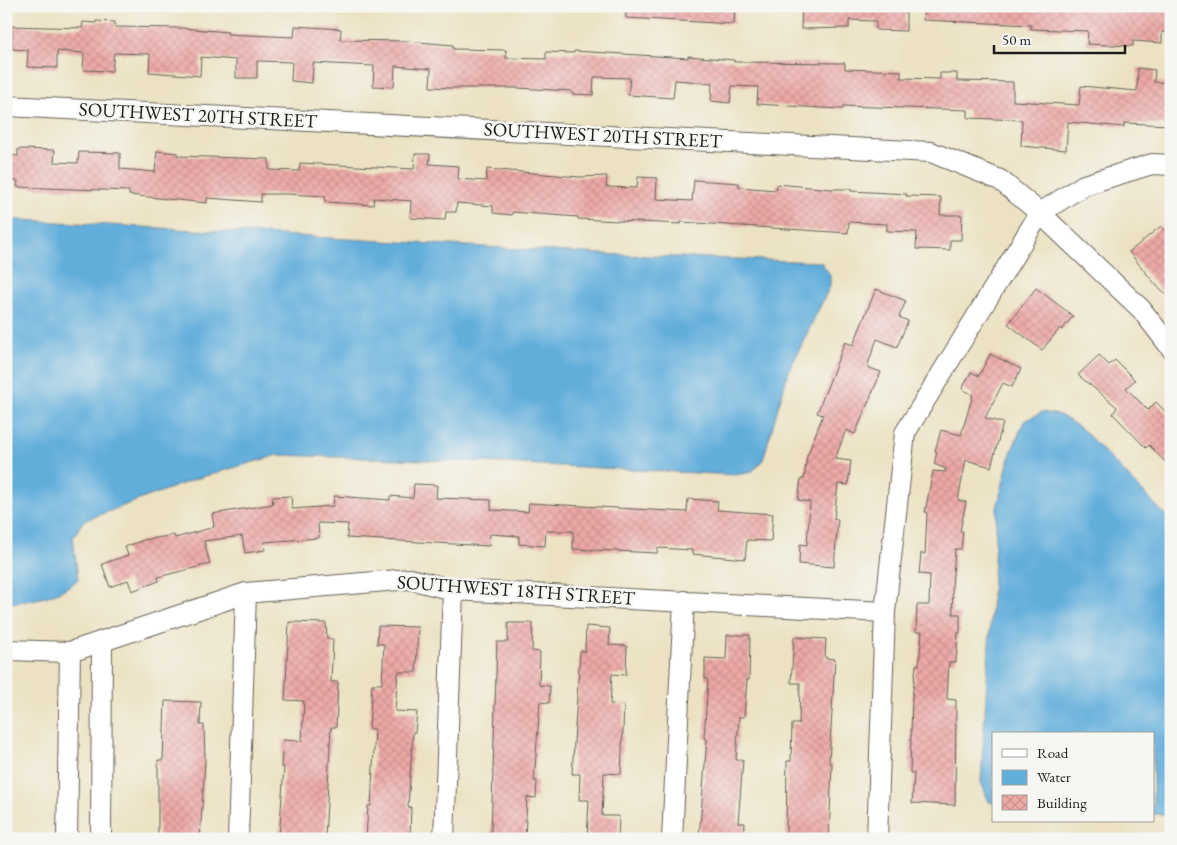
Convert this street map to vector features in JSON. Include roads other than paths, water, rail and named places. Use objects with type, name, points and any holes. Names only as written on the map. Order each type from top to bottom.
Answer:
[{"type":"street","name":"SOUTHWEST 20TH STREET","points":[[6,106],[931,152],[1000,180],[1040,213],[1141,309],[1171,348]]},
{"type":"street","points":[[878,839],[885,612],[905,433],[1040,213],[1084,185],[1152,164],[1171,164]]},
{"type":"street","name":"SOUTHWEST 18TH STREET","points":[[6,650],[70,652],[246,593],[410,579],[453,590],[885,612]]},
{"type":"street","points":[[444,839],[453,590]]},
{"type":"street","points":[[238,839],[246,593]]},
{"type":"street","points":[[672,839],[684,601]]},
{"type":"street","points":[[101,839],[102,641]]},
{"type":"street","points":[[67,839],[70,652]]},
{"type":"water","points":[[6,219],[620,255],[821,262],[830,275],[830,286],[788,373],[763,460],[752,472],[735,475],[484,462],[278,455],[195,479],[83,521],[73,538],[78,579],[62,590],[45,597],[6,603]]},
{"type":"water","points":[[1042,412],[1060,415],[1082,429],[1171,521],[1171,815],[1154,814],[1154,732],[992,732],[992,803],[989,802],[981,782],[997,508],[1009,458],[1024,421]]}]
